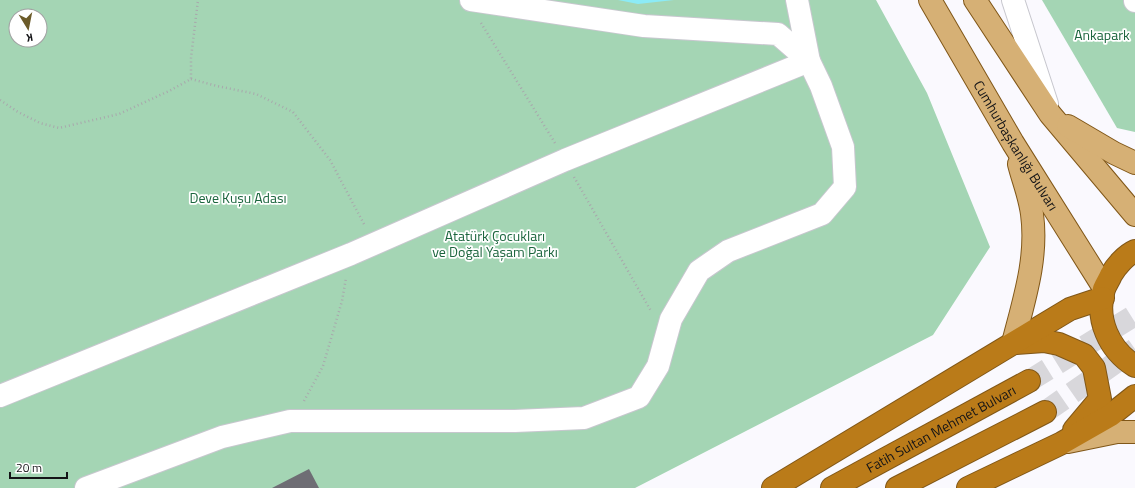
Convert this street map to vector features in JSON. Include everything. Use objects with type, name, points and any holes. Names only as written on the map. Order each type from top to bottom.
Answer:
[{"type":"highway","points":[[1135,252],[1115,268],[1104,293],[1101,308],[1104,328],[1112,346],[1126,360],[1135,366]]},
{"type":"highway","points":[[773,488],[1070,309],[1104,293]]},
{"type":"highway","points":[[1013,343],[1044,341],[1059,344],[1084,355],[1094,368],[1100,400],[1062,443]]},
{"type":"highway","name":"Fatih Sultan Mehmet Bulvarı","points":[[832,488],[1029,381]]},
{"type":"highway","points":[[979,486],[1062,443],[1111,415],[1135,396]]},
{"type":"highway","points":[[897,488],[1045,412]]},
{"type":"main road","name":"Cumhurbaşkanlığı Bulvarı","points":[[930,0],[1013,143],[1104,293]]},
{"type":"main road","points":[[975,0],[1051,115],[1135,215]]},
{"type":"main road","points":[[1051,115],[1114,153],[1135,163]]},
{"type":"main road","points":[[1013,143],[1032,213],[1034,250],[1028,287],[1013,343]]},
{"type":"main road","points":[[1062,443],[1117,432],[1135,432]]},
{"type":"street","points":[[471,0],[644,26],[778,34],[809,61]]},
{"type":"street","points":[[86,488],[222,437],[290,421],[507,421],[584,418],[639,397],[658,366],[671,319],[699,271],[728,251],[822,214],[845,187],[843,147],[821,86],[809,61],[798,0]]},
{"type":"street","points":[[1013,0],[1051,115]]},
{"type":"street","points":[[0,396],[351,254],[565,160],[809,61]]},
{"type":"path","points":[[191,79],[198,0]]},
{"type":"path","points":[[0,100],[18,112],[40,123],[59,128],[119,114],[170,92],[191,79],[256,94],[293,112],[330,160],[374,244]]},
{"type":"path","points":[[290,421],[313,386],[323,366],[342,301],[351,254]]},
{"type":"green space","name":"Atatürk Çocukları ve Doğal Yaşam Parkı","points":[[0,0],[876,0],[927,93],[990,247],[933,335],[635,488],[0,488]]},
{"type":"green space","name":"Ankapark","points":[[1042,0],[1135,0],[1135,132],[1117,128]]},
{"type":"water","points":[[618,0],[674,0],[638,4]]},
{"type":"building","points":[[309,469],[319,488],[272,488]]},
{"type":"tunnel","points":[[1029,381],[1135,315]]},
{"type":"tunnel","points":[[1045,412],[1135,349]]},
{"type":"park label","name":"Deve Kuşu Adası","points":[[238,198]]}]
